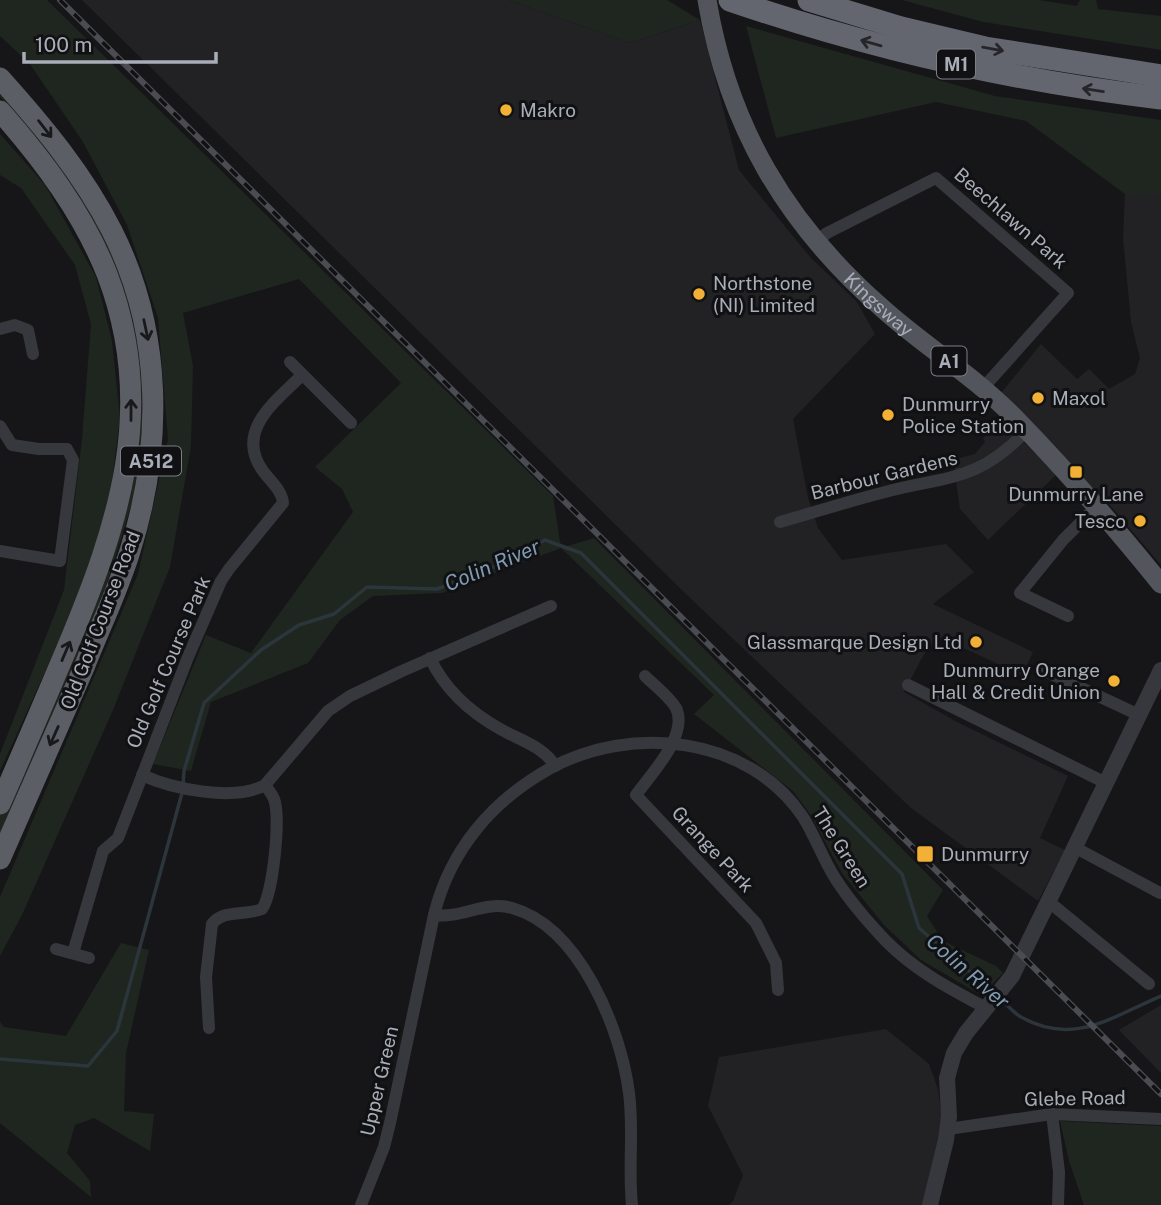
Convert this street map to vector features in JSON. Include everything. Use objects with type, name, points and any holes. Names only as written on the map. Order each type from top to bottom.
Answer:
[{"type":"highway","name":"M1","points":[[730,0],[882,47],[982,71],[1100,91],[1161,98]]},
{"type":"highway","name":"M1","points":[[809,0],[901,28],[985,48],[1161,76]]},
{"type":"highway","name":"Old Golf Course Road","points":[[0,78],[62,151],[86,184],[113,234],[137,295],[146,329],[154,400],[150,464],[130,552],[0,859]]},
{"type":"highway","name":"Old Golf Course Road","points":[[0,111],[38,156],[69,200],[107,274],[124,334],[131,410],[127,460],[108,545],[0,804]]},
{"type":"main road","name":"Kingsway","points":[[707,0],[730,96],[740,121],[770,176],[816,242],[880,307],[984,388],[1096,507],[1161,584]]},
{"type":"street","name":"Beechlawn Park","points":[[816,242],[827,233],[936,178],[1068,293],[984,388]]},
{"type":"street","points":[[0,329],[15,325],[28,330],[33,354]]},
{"type":"street","points":[[290,362],[351,423]]},
{"type":"street","name":"Old Golf Course Park","points":[[73,953],[103,852],[118,838],[188,657],[221,581],[284,503],[281,493],[254,456],[253,439],[267,410],[302,375]]},
{"type":"street","points":[[0,426],[12,445],[38,449],[67,449],[72,460],[60,561],[0,551]]},
{"type":"street","name":"Barbour Gardens","points":[[780,522],[888,491],[970,473],[992,460],[1026,430]]},
{"type":"street","points":[[1068,616],[1020,593],[1063,540],[1096,507]]},
{"type":"street","points":[[142,775],[164,785],[201,790],[236,794],[257,790],[265,785],[328,711],[372,684],[551,606]]},
{"type":"street","points":[[430,658],[445,684],[460,701],[490,723],[539,749],[555,766]]},
{"type":"street","points":[[1043,670],[1139,715]]},
{"type":"street","points":[[930,1205],[948,1129],[949,1063],[966,1033],[1006,984],[1161,670]]},
{"type":"street","points":[[645,676],[676,708],[679,727],[672,743]]},
{"type":"street","points":[[908,685],[1106,783]]},
{"type":"street","name":"The Green","points":[[424,962],[434,915],[447,876],[464,845],[481,822],[524,784],[555,766],[604,746],[639,742],[672,743],[692,746],[734,761],[773,785],[802,817],[834,876],[886,941],[922,972],[988,1006]]},
{"type":"street","name":"Grange Park","points":[[672,743],[636,795],[756,923],[776,963],[778,990]]},
{"type":"street","points":[[209,1028],[206,977],[212,924],[220,916],[251,913],[262,909],[268,897],[277,815],[274,799],[265,785]]},
{"type":"street","points":[[1074,847],[1160,893]]},
{"type":"street","points":[[1048,901],[1149,984]]},
{"type":"street","points":[[434,915],[454,916],[497,905],[522,911],[560,939],[585,973],[611,1022],[625,1068],[629,1096],[632,1205]]},
{"type":"street","points":[[56,949],[89,958]]},
{"type":"street","name":"Upper Green","points":[[361,1205],[384,1147],[424,962]]},
{"type":"street","points":[[1052,1114],[1059,1172],[1058,1205]]},
{"type":"street","name":"Glebe Road","points":[[948,1129],[1052,1114],[1161,1119]]},
{"type":"shaded area","points":[[0,0],[47,0],[553,496],[561,548],[442,593],[373,596],[340,620],[308,663],[211,702],[191,771],[153,764],[206,635],[251,653],[353,512],[342,489],[315,467],[401,383],[299,279],[183,313],[193,366],[191,446],[170,567],[113,710],[22,915],[0,956],[0,897],[138,574],[168,439],[158,318],[127,225],[83,142],[30,64],[0,36]]},
{"type":"shaded area","points":[[82,0],[509,0],[630,43],[700,20],[739,170],[810,257],[857,302],[875,334],[793,419],[808,498],[818,528],[842,560],[946,544],[974,572],[933,604],[1033,652],[1022,675],[942,638],[935,639],[904,692],[957,722],[1068,776],[1040,838],[1065,850],[1038,901],[911,808],[687,595]]},
{"type":"shaded area","points":[[509,0],[667,0],[700,20],[630,43]]},
{"type":"shaded area","points":[[902,0],[1039,0],[1077,6],[1080,0],[1096,0],[1098,9],[1161,16],[1161,50],[983,22]]},
{"type":"shaded area","points":[[746,26],[995,96],[1161,120],[1161,194],[1125,194],[1026,121],[936,102],[776,138]]},
{"type":"shaded area","points":[[0,90],[82,193],[110,246],[125,286],[142,365],[142,441],[134,497],[109,577],[89,630],[0,834],[0,814],[124,502],[127,321],[15,113],[0,97]]},
{"type":"shaded area","points":[[0,134],[45,185],[96,277],[112,341],[120,417],[109,507],[67,624],[0,771],[0,754],[64,590],[82,439],[91,324],[75,265],[21,188],[0,175]]},
{"type":"shaded area","points":[[1125,194],[1161,194],[1161,565],[1102,496],[1098,497],[1001,393],[1041,344],[1077,379],[1089,369],[1109,389],[1135,374],[1140,358],[1131,322],[1123,238]]},
{"type":"shaded area","points":[[999,425],[1028,446],[1057,474],[988,540],[960,509],[953,460],[975,454],[985,442],[983,438]]},
{"type":"shaded area","points":[[594,538],[943,890],[927,916],[943,941],[996,966],[1003,973],[981,995],[921,960],[884,925],[842,873],[810,814],[793,791],[694,714],[714,695],[561,548]]},
{"type":"shaded area","points":[[121,943],[149,950],[126,1053],[124,1111],[154,1114],[150,1151],[94,1118],[75,1125],[67,1153],[90,1181],[91,1197],[0,1123],[0,1022],[4,1027],[66,1036]]},
{"type":"shaded area","points":[[1161,1005],[1161,1073],[1119,1030]]},
{"type":"shaded area","points":[[886,1029],[929,1064],[938,1089],[943,1126],[924,1205],[729,1205],[743,1175],[708,1106],[719,1057]]},
{"type":"shaded area","points":[[1060,1121],[1161,1126],[1161,1205],[1084,1205],[1069,1161]]},
{"type":"waterway","name":"Colin River","points":[[183,785],[184,771],[204,703],[261,650],[299,625],[334,614],[367,587],[437,589],[504,563],[545,540],[581,553],[902,874],[919,928],[992,991]]},
{"type":"waterway","name":"Colin River","points":[[0,1059],[88,1066],[117,1031],[182,793]]},
{"type":"waterway","name":"Colin River","points":[[1001,999],[1021,1017],[1040,1026],[1076,1029],[1110,1019],[1161,996]]},
{"type":"railway","points":[[60,0],[1161,1094]]},
{"type":"place","name":"Makro","points":[[506,110]]},
{"type":"place","name":"Northstone (NI) Limited","points":[[699,294]]},
{"type":"place","name":"Maxol","points":[[1038,398]]},
{"type":"place","name":"Dunmurry Police Station","points":[[888,415]]},
{"type":"place","name":"Dunmurry Lane","points":[[1076,472]]},
{"type":"place","name":"Tesco","points":[[1140,521]]},
{"type":"place","name":"Glassmarque Design Ltd","points":[[976,642]]},
{"type":"place","name":"Dunmurry Orange Hall & Credit Union","points":[[1114,681]]},
{"type":"place","name":"Dunmurry","points":[[925,854]]}]
